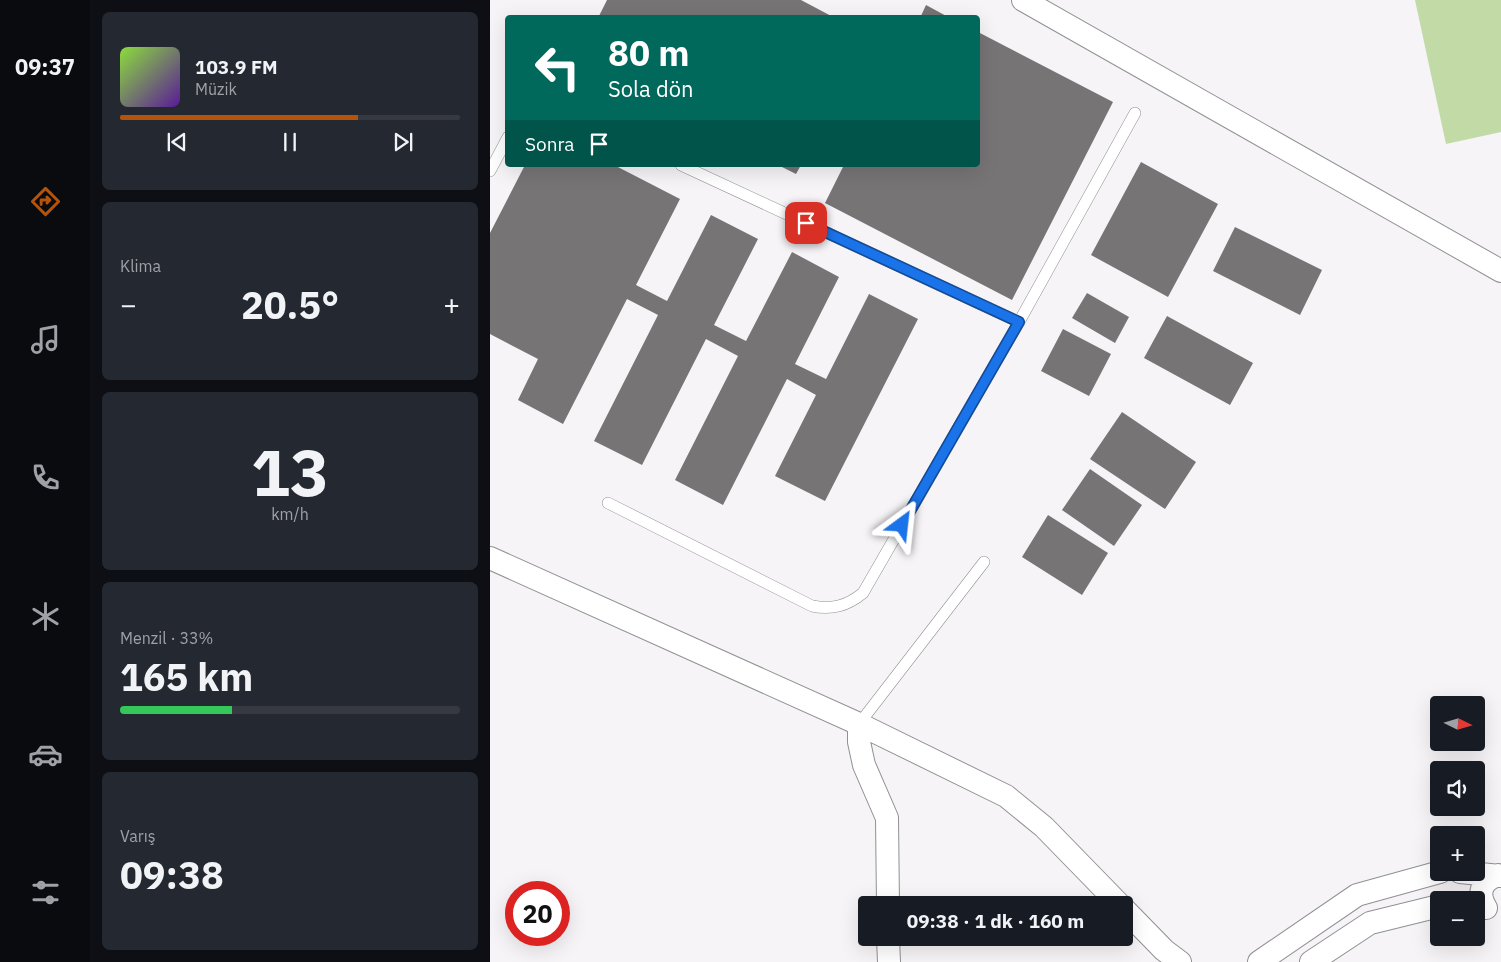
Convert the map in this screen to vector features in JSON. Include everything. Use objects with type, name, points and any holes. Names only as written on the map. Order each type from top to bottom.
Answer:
[{"type":"street","points":[[1023,0],[1501,271]]},
{"type":"street","points":[[490,558],[859,724],[1006,796],[1044,827],[1111,896]]},
{"type":"street","points":[[859,724],[859,742],[864,764],[887,818],[888,896]]},
{"type":"street","points":[[1485,874],[1500,876]]},
{"type":"street","points":[[1259,962],[1357,895],[1430,875]]},
{"type":"street","points":[[1488,909],[1482,900],[1481,892],[1484,884],[1490,878],[1500,876]]},
{"type":"street","points":[[1311,962],[1376,916],[1377,907],[1373,900],[1366,895],[1357,895]]},
{"type":"street","points":[[1370,922],[1430,908]]},
{"type":"street","points":[[1133,918],[1171,958]]},
{"type":"street","points":[[888,946],[889,962]]},
{"type":"lane","points":[[608,503],[812,606],[828,608],[846,604],[863,593],[1019,322],[1135,113]]},
{"type":"lane","points":[[490,171],[505,142]]},
{"type":"lane","points":[[685,167],[1019,322]]},
{"type":"lane","points":[[859,724],[984,562]]},
{"type":"green space","points":[[1415,0],[1501,0],[1501,132],[1446,144]]},
{"type":"building","points":[[607,0],[801,0],[829,15],[600,15]]},
{"type":"building","points":[[926,5],[944,15],[921,15]]},
{"type":"building","points":[[980,33],[1113,102],[1012,300],[825,203],[843,167],[980,167]]},
{"type":"building","points":[[1141,162],[1218,204],[1168,297],[1091,255]]},
{"type":"building","points":[[524,167],[618,167],[680,199],[636,285],[667,301],[711,215],[758,239],[714,325],[746,341],[792,252],[839,277],[795,364],[826,379],[869,294],[918,319],[825,501],[775,476],[816,395],[787,379],[723,505],[675,480],[738,356],[706,339],[642,465],[594,441],[658,315],[627,299],[563,424],[518,400],[538,359],[490,334],[490,233]]},
{"type":"building","points":[[782,167],[800,167],[796,174]]},
{"type":"building","points":[[1235,227],[1322,270],[1300,315],[1213,271]]},
{"type":"building","points":[[1087,293],[1129,317],[1115,343],[1072,318]]},
{"type":"building","points":[[1167,316],[1253,363],[1230,405],[1144,358]]},
{"type":"building","points":[[1063,329],[1111,354],[1089,396],[1041,371]]},
{"type":"building","points":[[1122,412],[1196,462],[1165,509],[1090,459]]},
{"type":"building","points":[[1090,469],[1142,505],[1114,546],[1062,510]]},
{"type":"building","points":[[1048,515],[1108,553],[1082,595],[1022,557]]},
{"type":"route","points":[[806,223],[1019,322],[902,525]]}]
